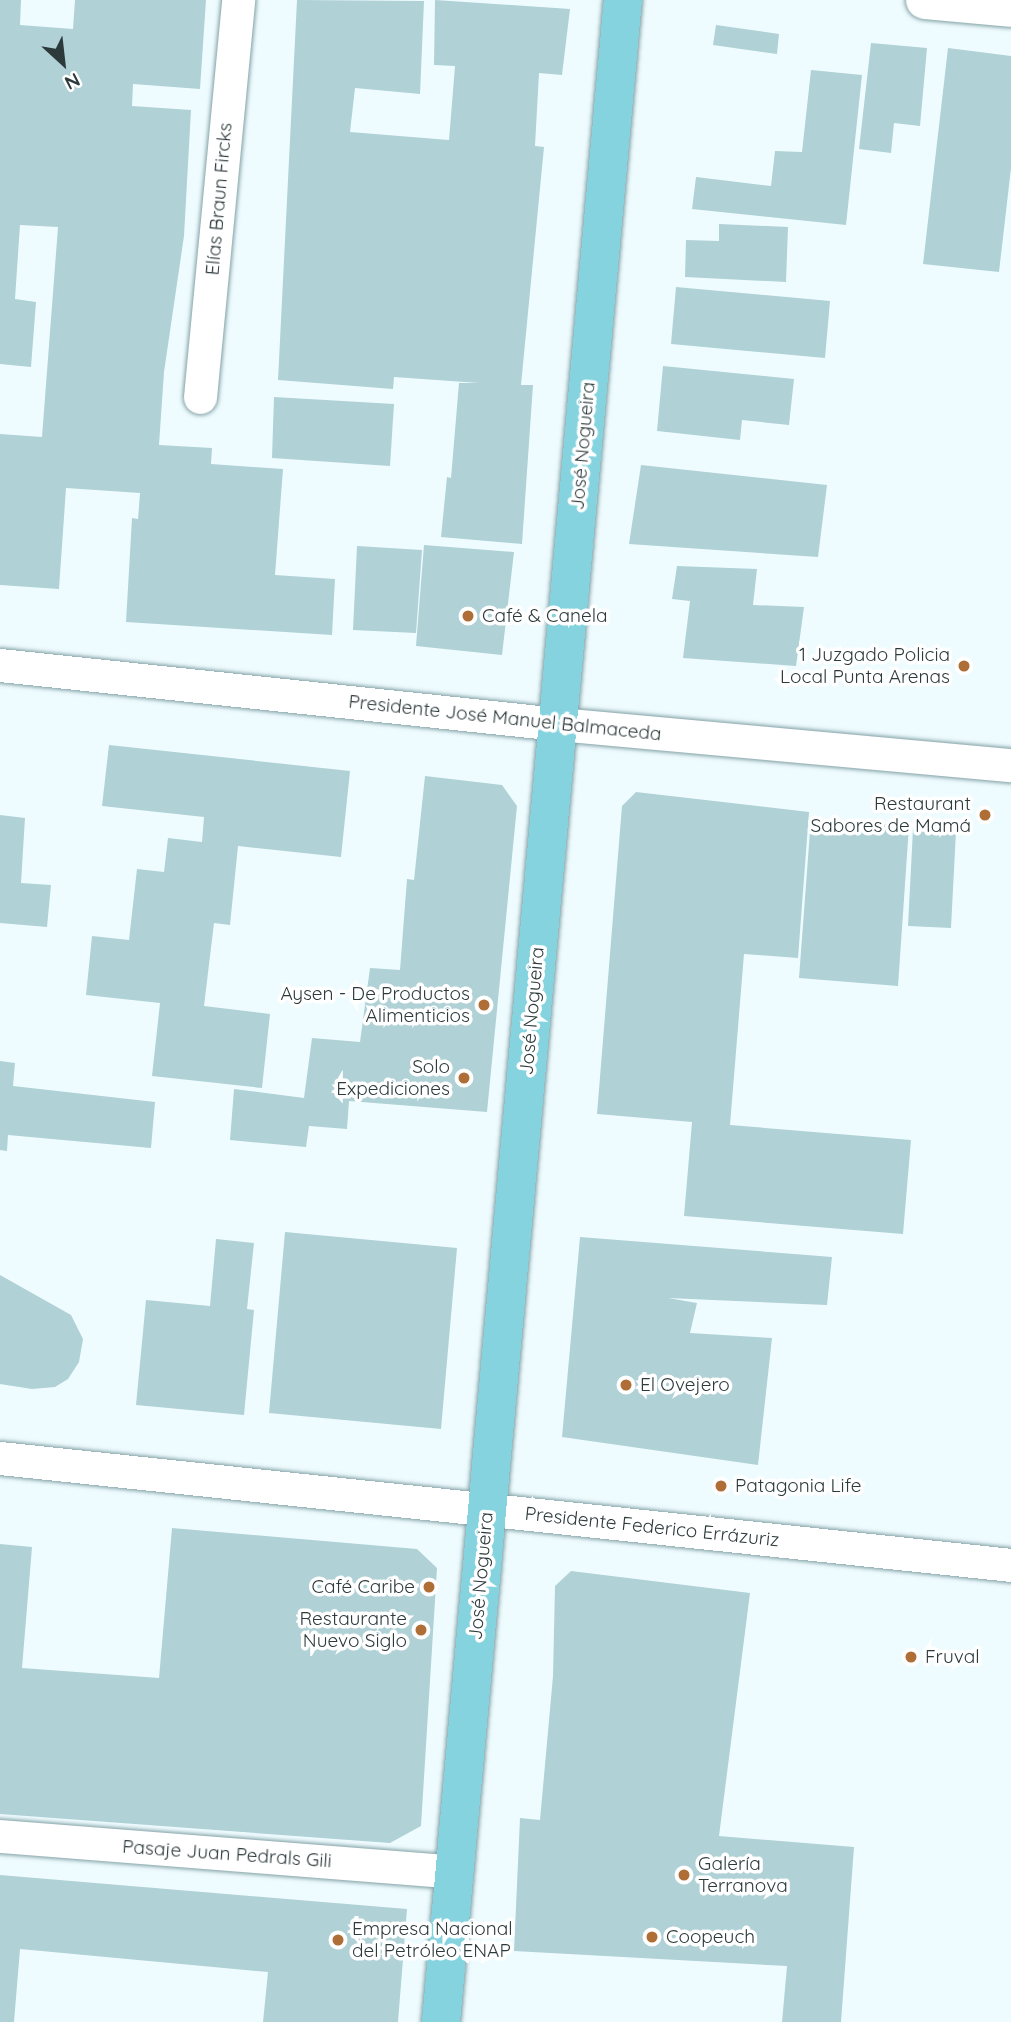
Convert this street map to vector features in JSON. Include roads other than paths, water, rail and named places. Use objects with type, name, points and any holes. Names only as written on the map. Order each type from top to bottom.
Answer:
[{"type":"main road","name":"José Nogueira","points":[[441,2022],[623,0]]},
{"type":"main road","points":[[925,0],[1011,8]]},
{"type":"street","name":"Elías Braun Fircks","points":[[200,397],[237,0]]},
{"type":"street","name":"Presidente José Manuel Balmaceda","points":[[0,665],[558,724],[1011,765]]},
{"type":"street","name":"Presidente Federico Errázuriz","points":[[0,1458],[1011,1565]]},
{"type":"street","name":"Pasaje Juan Pedrals Gili","points":[[0,1836],[455,1872]]},
{"type":"place","name":"Café & Canela","points":[[468,616]]},
{"type":"place","name":"1 Juzgado Policia Local Punta Arenas","points":[[964,666]]},
{"type":"place","name":"Restaurant Sabores de Mamá","points":[[985,815]]},
{"type":"place","name":"Aysen - De Productos Alimenticios","points":[[484,1005]]},
{"type":"place","name":"Solo Expediciones","points":[[464,1078]]},
{"type":"place","name":"El Ovejero","points":[[626,1385]]},
{"type":"place","name":"Patagonia Life","points":[[721,1486]]},
{"type":"place","name":"Café Caribe","points":[[429,1587]]},
{"type":"place","name":"Restaurante Nuevo Siglo","points":[[421,1630]]},
{"type":"place","name":"Fruval","points":[[911,1657]]},
{"type":"place","name":"Galería Terranova","points":[[684,1875]]},
{"type":"place","name":"Coopeuch","points":[[652,1937]]},
{"type":"place","name":"Empresa Nacional del Petróleo ENAP","points":[[338,1940]]}]
